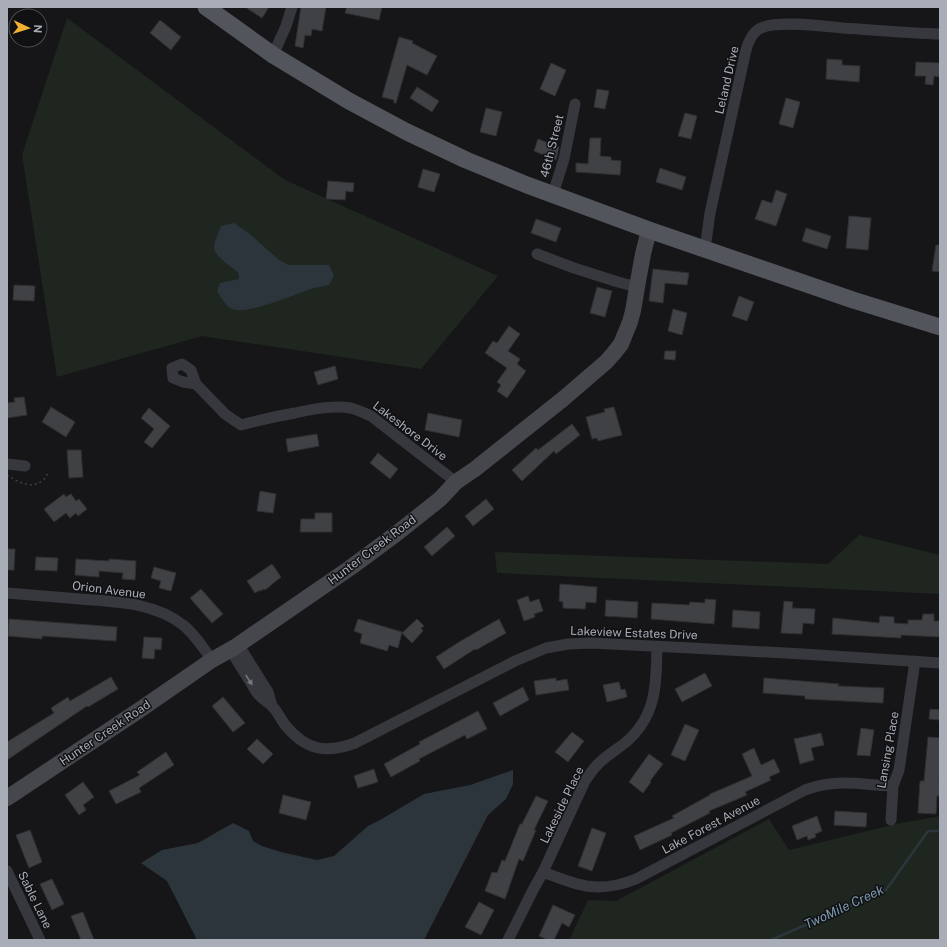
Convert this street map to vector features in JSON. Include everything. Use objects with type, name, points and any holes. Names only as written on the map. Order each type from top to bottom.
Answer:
[{"type":"main road","points":[[206,7],[273,56],[348,101],[407,132],[472,162],[527,185],[649,230],[853,300],[940,327]]},
{"type":"main road","name":"Hunter Creek Road","points":[[7,798],[350,568],[440,499],[456,482],[476,469],[563,399],[606,362],[614,354],[620,344],[630,322],[649,230]]},
{"type":"street","points":[[273,56],[286,26],[292,7]]},
{"type":"street","name":"Leland Drive","points":[[705,249],[712,206],[746,48],[751,37],[760,28],[771,24],[793,24],[915,34],[940,34]]},
{"type":"street","name":"46th Street","points":[[553,194],[564,159],[575,104]]},
{"type":"street","points":[[537,254],[618,282],[637,287]]},
{"type":"street","name":"Lakeshore Drive","points":[[196,384],[225,414],[241,425],[261,419],[317,409],[339,407],[361,411],[371,416],[456,482]]},
{"type":"street","points":[[7,464],[25,466]]},
{"type":"street","name":"Orion Avenue","points":[[7,593],[121,603],[154,610],[175,619],[184,625],[212,660]]},
{"type":"street","name":"Lakeview Estates Drive","points":[[234,647],[268,692],[272,706],[286,725],[302,741],[322,749],[334,749],[355,743],[515,661],[546,648],[568,644],[591,643],[940,663]]},
{"type":"street","name":"Lakeside Place","points":[[508,940],[543,872],[588,776],[599,763],[634,735],[647,717],[654,696],[657,647]]},
{"type":"street","name":"Lansing Place","points":[[891,820],[893,786],[899,770],[915,661]]},
{"type":"street","name":"Lake Forest Avenue","points":[[543,872],[581,885],[592,887],[614,886],[636,879],[815,786],[837,783],[893,786]]},
{"type":"street","name":"Sable Lane","points":[[7,871],[40,940]]},
{"type":"path","points":[[7,475],[25,484],[34,485],[44,480],[49,471]]},
{"type":"shaded area","points":[[67,18],[285,180],[498,276],[421,369],[202,336],[57,377],[22,155]]},
{"type":"shaded area","points":[[234,223],[251,235],[279,260],[289,265],[329,265],[334,275],[329,285],[313,288],[282,300],[246,310],[230,308],[217,291],[220,283],[239,279],[238,272],[220,258],[214,247],[221,226]]},
{"type":"shaded area","points":[[859,535],[940,555],[940,594],[497,573],[495,552],[828,564]]},
{"type":"shaded area","points":[[513,770],[513,784],[506,799],[488,815],[424,940],[197,940],[167,881],[141,863],[162,850],[198,843],[233,823],[249,831],[253,841],[262,846],[317,860],[334,856],[368,826],[424,794],[470,785]]},
{"type":"shaded area","points":[[940,816],[940,940],[569,940],[588,900],[616,901],[769,819],[789,850],[896,824]]},
{"type":"building","points":[[245,7],[269,7],[262,18]]},
{"type":"building","points":[[301,7],[326,7],[322,31],[312,29],[311,36],[305,35],[303,48],[295,46]]},
{"type":"building","points":[[347,7],[382,7],[379,20],[345,13]]},
{"type":"building","points":[[160,20],[181,37],[171,50],[150,33]]},
{"type":"building","points":[[399,37],[413,41],[412,43],[437,56],[427,75],[407,65],[396,103],[394,103],[394,100],[382,97]]},
{"type":"building","points":[[827,59],[842,60],[842,65],[860,66],[859,82],[826,79]]},
{"type":"building","points":[[916,62],[940,63],[940,77],[934,76],[933,85],[925,84],[926,76],[915,76]]},
{"type":"building","points":[[551,63],[566,70],[555,96],[540,89]]},
{"type":"building","points":[[417,87],[439,101],[432,112],[410,98]]},
{"type":"building","points":[[597,89],[609,91],[605,109],[594,107]]},
{"type":"building","points":[[786,98],[800,102],[793,128],[779,124]]},
{"type":"building","points":[[486,108],[502,112],[496,136],[480,132]]},
{"type":"building","points":[[685,113],[697,116],[691,139],[678,136]]},
{"type":"building","points":[[590,138],[601,138],[600,156],[611,157],[611,160],[621,161],[620,175],[576,172],[576,163],[588,164]]},
{"type":"building","points":[[538,139],[559,147],[556,160],[534,151]]},
{"type":"building","points":[[660,168],[686,177],[682,190],[656,182]]},
{"type":"building","points":[[423,169],[440,174],[434,192],[418,187]]},
{"type":"building","points":[[328,181],[354,183],[353,192],[346,191],[345,200],[326,199]]},
{"type":"building","points":[[776,190],[787,194],[776,226],[755,219],[762,200],[772,203]]},
{"type":"building","points":[[849,216],[871,218],[868,250],[846,248]]},
{"type":"building","points":[[536,219],[561,228],[556,242],[531,233]]},
{"type":"building","points":[[806,228],[831,236],[827,249],[802,241]]},
{"type":"building","points":[[936,245],[940,245],[940,272],[932,271]]},
{"type":"building","points":[[653,269],[689,273],[687,285],[665,283],[663,303],[649,301]]},
{"type":"building","points":[[14,285],[35,286],[34,301],[13,300]]},
{"type":"building","points":[[597,287],[612,291],[605,317],[590,313]]},
{"type":"building","points":[[739,296],[754,302],[747,321],[732,316]]},
{"type":"building","points":[[673,309],[687,313],[682,335],[668,331]]},
{"type":"building","points":[[509,326],[520,334],[508,351],[520,359],[517,364],[526,371],[507,398],[497,391],[501,385],[497,382],[507,368],[485,353],[493,341],[497,343]]},
{"type":"building","points":[[665,351],[676,351],[675,360],[664,359]]},
{"type":"building","points":[[335,366],[338,379],[318,385],[314,372]]},
{"type":"building","points":[[24,397],[27,415],[7,418],[7,403],[15,402],[14,398]]},
{"type":"building","points":[[51,407],[75,422],[66,437],[42,422]]},
{"type":"building","points":[[614,407],[622,435],[598,441],[597,438],[592,439],[586,417],[605,412],[604,409]]},
{"type":"building","points":[[149,408],[170,426],[152,448],[144,442],[154,429],[141,418]]},
{"type":"building","points":[[428,413],[462,420],[459,437],[425,430]]},
{"type":"building","points":[[572,424],[580,435],[556,454],[554,451],[522,481],[512,470],[536,448],[538,450]]},
{"type":"building","points":[[317,434],[319,446],[288,452],[286,439]]},
{"type":"building","points":[[67,450],[81,450],[83,477],[69,478]]},
{"type":"building","points":[[378,453],[398,469],[390,479],[370,463]]},
{"type":"building","points":[[260,491],[276,494],[273,513],[257,511]]},
{"type":"building","points":[[64,494],[66,497],[71,494],[76,501],[79,499],[87,509],[78,516],[76,513],[70,518],[66,513],[54,522],[44,509]]},
{"type":"building","points":[[486,499],[494,509],[473,526],[465,516]]},
{"type":"building","points":[[315,513],[332,513],[332,532],[300,532],[301,519],[315,519]]},
{"type":"building","points":[[447,527],[455,536],[432,556],[424,547]]},
{"type":"building","points":[[7,549],[15,549],[14,570],[7,570]]},
{"type":"building","points":[[36,557],[58,558],[57,571],[35,570]]},
{"type":"building","points":[[76,559],[136,561],[135,580],[122,579],[123,573],[99,571],[99,577],[75,575]]},
{"type":"building","points":[[272,564],[281,577],[265,590],[260,590],[255,593],[247,581]]},
{"type":"building","points":[[154,567],[176,573],[171,591],[159,588],[161,581],[151,578]]},
{"type":"building","points":[[560,584],[597,587],[596,603],[586,602],[585,609],[563,608],[563,602],[559,601]]},
{"type":"building","points":[[201,589],[223,614],[212,623],[190,598]]},
{"type":"building","points":[[528,596],[530,602],[539,599],[543,611],[534,614],[535,617],[524,621],[517,600]]},
{"type":"building","points":[[705,599],[716,600],[714,624],[651,619],[652,603],[689,605],[690,602],[705,603]]},
{"type":"building","points":[[606,600],[638,602],[637,618],[605,616]]},
{"type":"building","points":[[784,601],[793,602],[792,608],[815,609],[814,624],[803,623],[802,634],[781,633]]},
{"type":"building","points":[[733,610],[760,612],[759,629],[732,627]]},
{"type":"building","points":[[923,614],[934,614],[934,621],[940,621],[940,637],[901,635],[901,638],[832,634],[833,618],[879,623],[880,616],[894,617],[894,623],[908,624],[908,620],[922,620]]},
{"type":"building","points":[[9,619],[117,627],[116,641],[42,636],[42,639],[8,636]]},
{"type":"building","points":[[358,619],[402,632],[398,648],[389,645],[387,651],[360,643],[362,634],[354,631]]},
{"type":"building","points":[[417,619],[424,626],[421,628],[423,631],[412,643],[402,633]]},
{"type":"building","points":[[499,619],[506,633],[476,650],[475,649],[444,669],[436,657]]},
{"type":"building","points":[[144,637],[162,638],[161,650],[155,649],[154,659],[142,658]]},
{"type":"building","points":[[705,673],[712,686],[682,702],[675,689]]},
{"type":"building","points":[[111,677],[118,689],[88,707],[87,706],[7,760],[7,742],[54,713],[51,708],[68,697],[70,701]]},
{"type":"building","points":[[556,678],[556,681],[567,679],[569,690],[536,695],[534,681]]},
{"type":"building","points":[[764,678],[839,684],[838,686],[884,688],[883,703],[805,699],[805,696],[763,693]]},
{"type":"building","points":[[619,682],[621,690],[625,689],[627,697],[607,702],[603,685]]},
{"type":"building","points":[[523,687],[529,700],[500,716],[493,703]]},
{"type":"building","points":[[223,697],[245,723],[233,732],[212,706]]},
{"type":"building","points":[[930,709],[940,710],[940,720],[929,719]]},
{"type":"building","points":[[478,711],[487,729],[467,739],[465,735],[419,759],[420,761],[391,777],[384,764],[420,744],[419,742]]},
{"type":"building","points":[[685,724],[699,730],[685,761],[671,755]]},
{"type":"building","points":[[861,728],[874,730],[870,756],[857,755]]},
{"type":"building","points":[[572,732],[584,741],[568,762],[555,752]]},
{"type":"building","points":[[821,733],[824,745],[811,748],[814,760],[800,764],[794,739]]},
{"type":"building","points":[[928,737],[940,738],[940,796],[937,796],[936,814],[918,813],[920,781],[924,781]]},
{"type":"building","points":[[257,739],[273,754],[263,764],[247,749]]},
{"type":"building","points":[[754,748],[761,765],[774,759],[780,772],[769,777],[771,780],[745,792],[747,795],[709,811],[710,813],[671,833],[672,835],[640,850],[634,836],[674,818],[672,816],[710,794],[752,776],[742,754]]},
{"type":"building","points":[[166,752],[174,765],[139,788],[141,792],[116,804],[109,791],[140,775],[137,772]]},
{"type":"building","points":[[649,754],[663,764],[643,793],[629,782]]},
{"type":"building","points":[[374,769],[378,782],[358,788],[354,776]]},
{"type":"building","points":[[83,782],[94,797],[83,805],[86,810],[79,815],[65,795]]},
{"type":"building","points":[[283,795],[311,802],[306,820],[279,813]]},
{"type":"building","points":[[536,796],[548,801],[534,830],[536,830],[523,861],[519,859],[505,899],[485,891],[492,872],[497,873],[502,860],[505,861],[520,824],[522,824]]},
{"type":"building","points":[[835,811],[867,813],[866,827],[834,825]]},
{"type":"building","points":[[817,816],[822,831],[815,834],[816,837],[808,840],[807,836],[797,840],[792,826]]},
{"type":"building","points":[[592,828],[606,833],[592,871],[578,866]]},
{"type":"building","points":[[30,830],[42,862],[29,868],[16,835]]},
{"type":"building","points":[[52,879],[64,904],[52,910],[40,884]]},
{"type":"building","points":[[479,902],[494,910],[481,935],[465,927]]},
{"type":"building","points":[[553,905],[575,915],[569,927],[562,923],[554,940],[548,940],[539,936]]},
{"type":"building","points":[[83,912],[94,940],[81,940],[71,916]]},
{"type":"waterway","name":"TwoMile Creek","points":[[771,940],[886,890],[928,831],[940,831]]}]
